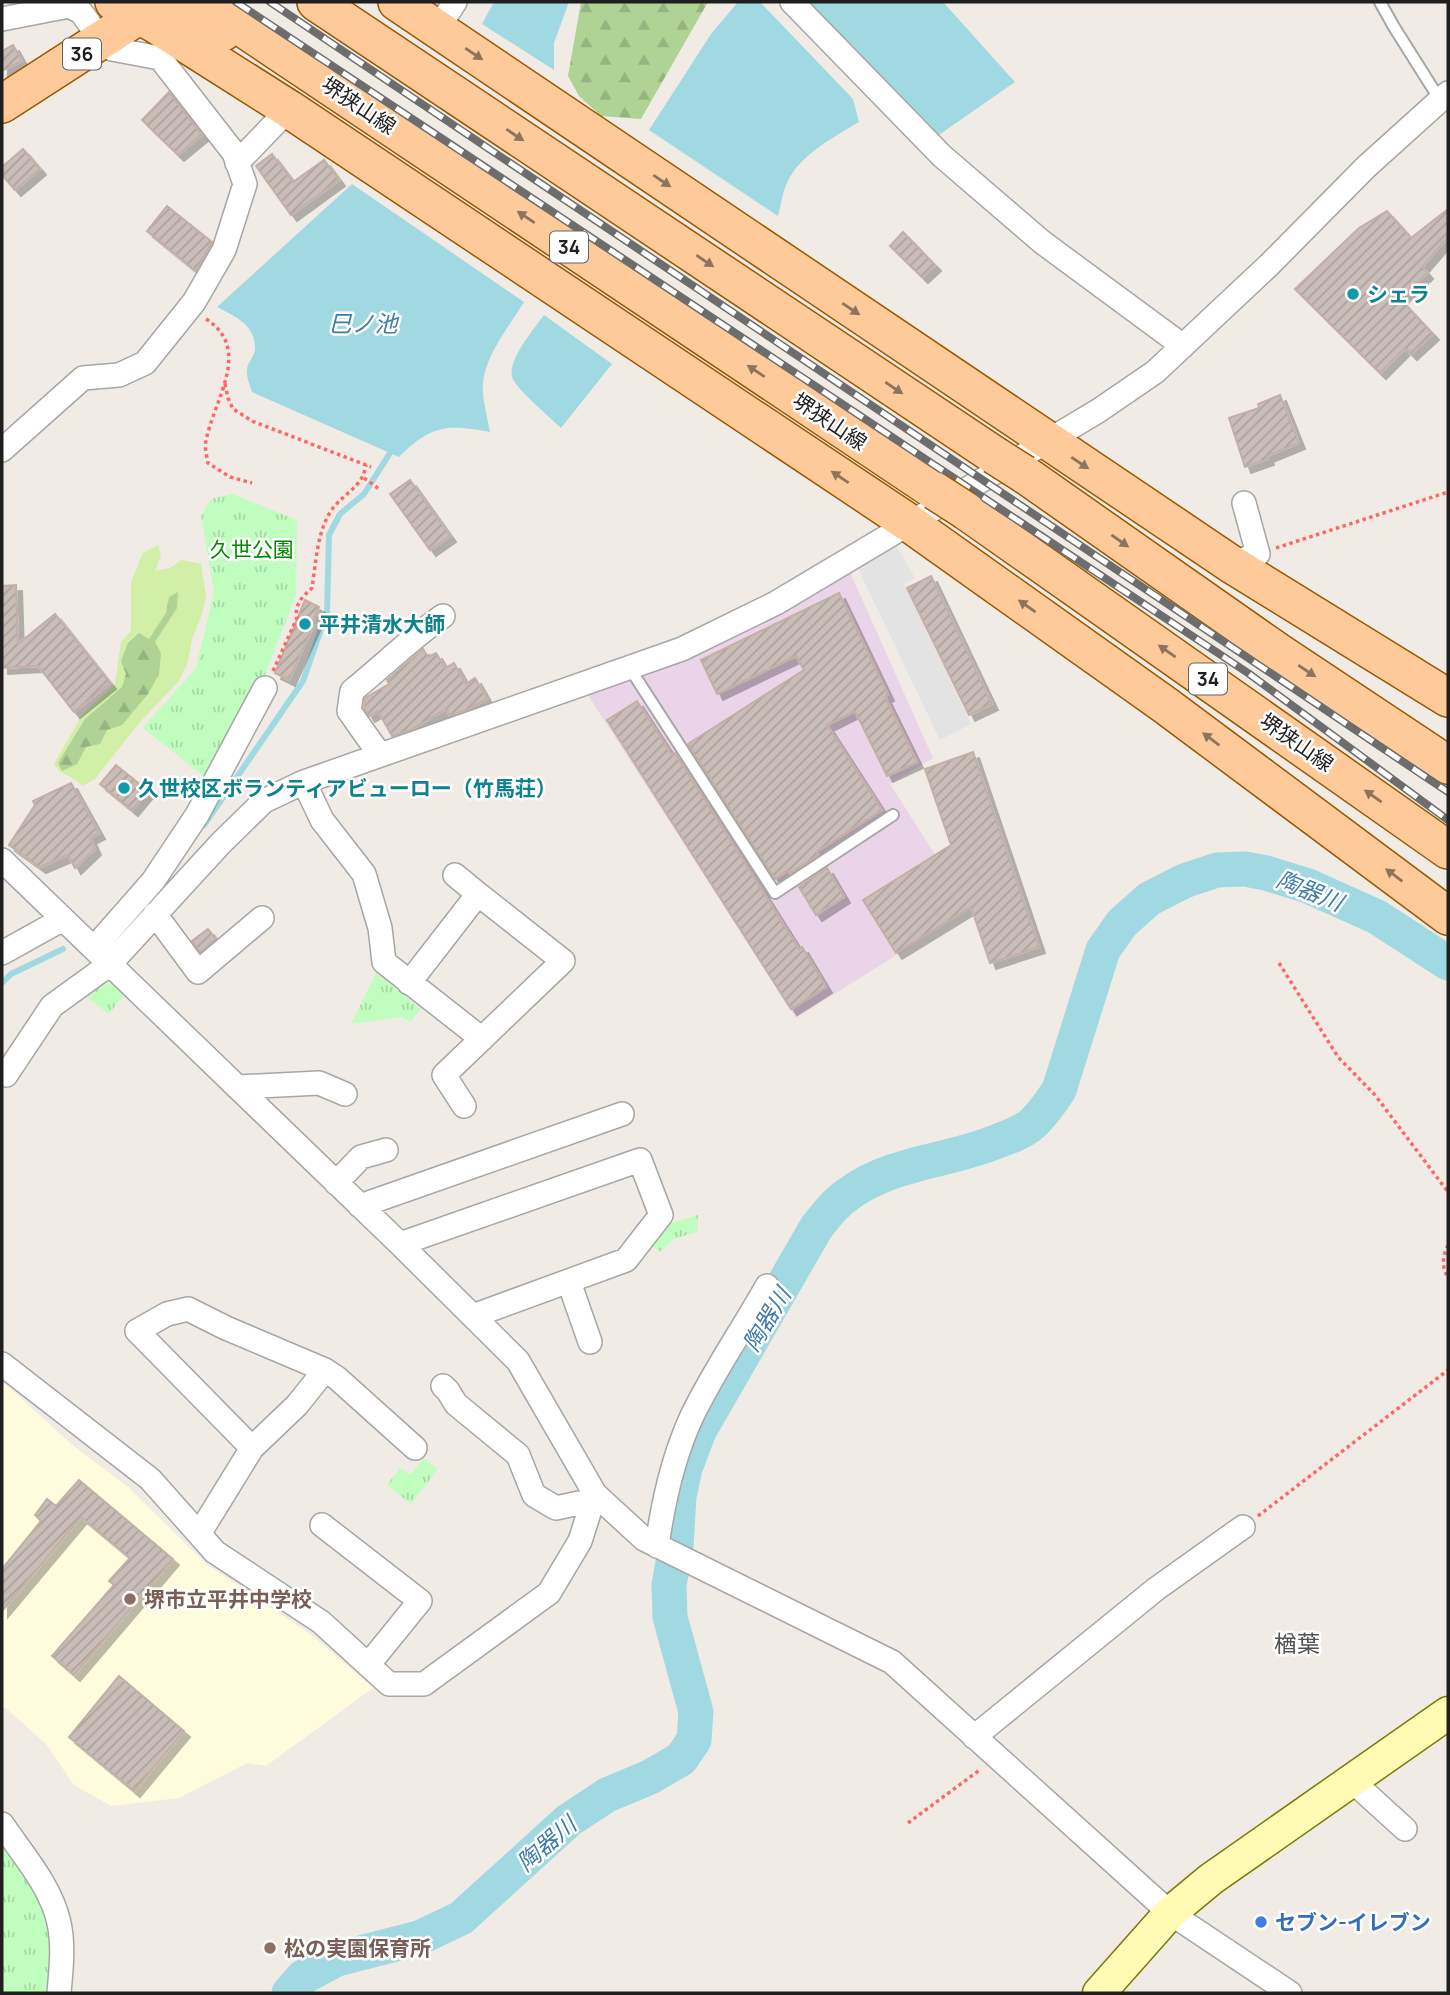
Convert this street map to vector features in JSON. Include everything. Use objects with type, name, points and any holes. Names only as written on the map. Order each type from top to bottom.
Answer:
[{"type":"main road","points":[[316,2],[1009,465],[1278,652],[1448,765]]},
{"type":"main road","points":[[333,2],[388,50]]},
{"type":"main road","points":[[397,2],[446,15],[1046,440],[1244,559],[1448,698]]},
{"type":"main road","points":[[162,6],[155,24],[289,109],[909,523],[1165,705],[1448,916]]},
{"type":"main road","name":"36","points":[[2,104],[162,6]]},
{"type":"main road","name":"堺狭山線","points":[[162,6],[379,119],[965,511],[1448,850]]},
{"type":"street","points":[[792,2],[942,156],[1042,242],[1183,346]]},
{"type":"street","points":[[2,19],[69,6],[81,12],[102,41],[112,49],[160,58],[234,153],[245,184],[239,209],[223,250],[190,308],[145,363],[120,375],[83,379],[2,450]]},
{"type":"street","points":[[2,1072],[6,1075],[52,1006],[102,956],[155,914],[264,801],[304,782],[682,649],[776,603],[1098,411],[1155,372],[1366,167],[1444,96]]},
{"type":"street","points":[[237,163],[289,109]]},
{"type":"street","points":[[1244,503],[1244,559]]},
{"type":"street","points":[[380,755],[349,711],[352,691],[410,643],[419,632],[443,616]]},
{"type":"street","points":[[102,956],[190,826],[265,688]]},
{"type":"street","points":[[304,782],[322,820],[364,874],[380,928],[384,962],[482,1039]]},
{"type":"street","points":[[2,860],[518,1361],[593,1501],[644,1539],[892,1662],[1170,1913],[1290,1993]]},
{"type":"street","points":[[455,875],[563,961],[444,1075],[464,1106]]},
{"type":"street","points":[[409,983],[478,894]]},
{"type":"street","points":[[155,914],[198,972],[262,919]]},
{"type":"street","points":[[2,953],[63,919]]},
{"type":"street","points":[[237,1087],[319,1083],[345,1094]]},
{"type":"street","points":[[360,1206],[622,1114]]},
{"type":"street","points":[[336,1183],[361,1157],[386,1150]]},
{"type":"street","points":[[400,1244],[640,1160],[662,1215],[626,1261],[473,1316]]},
{"type":"street","points":[[569,1282],[590,1342]]},
{"type":"street","points":[[659,1547],[662,1507],[692,1417],[767,1286]]},
{"type":"street","points":[[252,1448],[137,1331],[167,1314],[188,1310],[325,1370],[416,1448]]},
{"type":"street","points":[[2,1364],[150,1479],[215,1552],[321,1622],[389,1684],[424,1684],[549,1593],[580,1541],[593,1501]]},
{"type":"street","points":[[199,1534],[252,1448],[297,1405],[325,1370]]},
{"type":"street","points":[[443,1386],[456,1405],[518,1455],[534,1495],[556,1507],[593,1501]]},
{"type":"street","points":[[321,1525],[420,1601],[368,1665]]},
{"type":"street","points":[[974,1737],[1156,1589],[1243,1527]]},
{"type":"street","points":[[1100,1993],[1170,1913],[1211,1878],[1448,1713]]},
{"type":"street","points":[[1350,1779],[1405,1829]]},
{"type":"street","points":[[2,1824],[47,1890],[59,1923],[62,1964],[58,1993]]},
{"type":"lane","points":[[1380,2],[1394,27],[1444,96]]},
{"type":"lane","points":[[629,667],[775,893],[893,815]]},
{"type":"path","points":[[190,308],[212,322],[225,335],[231,356],[205,443],[208,463],[230,477],[252,482]]},
{"type":"path","points":[[225,382],[233,409],[252,421],[369,466],[364,478],[332,509],[321,535],[312,588],[301,597],[295,610],[297,618],[265,688]]},
{"type":"path","points":[[364,478],[379,489]]},
{"type":"path","points":[[1244,559],[1448,492]]},
{"type":"path","points":[[1279,962],[1338,1057],[1374,1095],[1448,1192]]},
{"type":"path","points":[[1448,1245],[1443,1254],[1448,1277]]},
{"type":"path","points":[[1243,1527],[1448,1370]]},
{"type":"path","points":[[908,1824],[997,1757]]},
{"type":"shaded area","points":[[894,542],[915,578],[904,584],[971,724],[940,740],[856,564]]},
{"type":"shaded area","points":[[849,570],[933,758],[890,784],[970,909],[796,1018],[586,692]]},
{"type":"shaded area","name":"堺市立平井中学校","points":[[2,1381],[71,1444],[128,1487],[205,1563],[313,1636],[373,1688],[266,1766],[247,1763],[179,1798],[111,1806],[74,1785],[46,1744],[2,1707]]},
{"type":"green space","points":[[581,2],[708,2],[641,119],[601,116],[579,96],[568,76]]},
{"type":"green space","name":"久世公園","points":[[232,494],[297,520],[296,595],[259,690],[210,781],[143,728],[196,668],[214,592],[201,516],[211,499]]},
{"type":"green space","points":[[158,545],[161,555],[155,571],[170,568],[182,560],[201,564],[206,597],[192,639],[187,665],[178,682],[138,724],[95,779],[82,786],[54,764],[82,715],[115,684],[121,642],[131,631],[131,582],[143,553]]},
{"type":"green space","points":[[178,592],[177,608],[155,642],[161,653],[159,674],[148,694],[122,725],[107,730],[100,744],[86,747],[77,764],[62,771],[58,763],[85,719],[122,687],[126,674],[121,661],[128,643],[139,633],[149,639],[166,613],[169,597]]},
{"type":"green space","points":[[376,973],[421,1009],[410,1022],[403,1017],[351,1024]]},
{"type":"green space","points":[[102,983],[114,984],[123,989],[123,996],[109,1014],[84,995]]},
{"type":"green space","points":[[698,1215],[697,1232],[673,1239],[661,1252],[651,1245],[668,1224]]},
{"type":"green space","points":[[423,1458],[438,1469],[411,1504],[387,1485],[400,1468],[411,1475]]},
{"type":"green space","points":[[2,1841],[33,1884],[46,1911],[50,1962],[46,1993],[2,1993]]},
{"type":"water","points":[[494,2],[569,2],[554,43],[554,70],[482,24]]},
{"type":"water","points":[[738,2],[760,2],[853,99],[859,122],[808,155],[800,164],[785,187],[778,216],[649,130],[711,34]]},
{"type":"water","points":[[806,2],[943,2],[1015,82],[936,137]]},
{"type":"water","name":"巳ノ池","points":[[352,184],[524,302],[496,347],[484,376],[483,397],[490,432],[462,428],[440,430],[421,438],[399,457],[252,392],[247,372],[255,350],[252,334],[244,323],[217,307]]},
{"type":"water","points":[[544,315],[612,364],[561,428],[526,395],[512,377],[518,353]]},
{"type":"building","points":[[13,45],[22,61],[2,71],[2,51]]},
{"type":"building","points":[[169,92],[202,135],[178,155],[142,120]]},
{"type":"building","points":[[23,149],[40,169],[15,190],[2,175],[2,167]]},
{"type":"building","points":[[272,154],[293,182],[324,160],[339,180],[291,215],[256,166]]},
{"type":"building","points":[[167,206],[212,242],[196,271],[147,231]]},
{"type":"building","name":"シェラ","points":[[1448,209],[1448,237],[1422,267],[1427,273],[1400,299],[1433,334],[1411,354],[1405,348],[1380,373],[1295,289],[1359,228],[1387,211],[1411,238]]},
{"type":"building","points":[[903,232],[935,265],[922,277],[890,246]]},
{"type":"building","points":[[1280,395],[1299,443],[1245,467],[1229,418],[1259,408],[1258,404]]},
{"type":"building","points":[[410,480],[450,536],[430,550],[390,494]]},
{"type":"building","points":[[931,576],[992,704],[969,715],[907,588]]},
{"type":"building","points":[[16,585],[18,644],[55,614],[110,683],[74,712],[38,666],[2,668],[2,586]]},
{"type":"building","points":[[839,593],[917,762],[887,776],[855,711],[827,725],[882,810],[816,852],[818,855],[775,879],[688,744],[804,670],[796,656],[717,694],[701,660]]},
{"type":"building","points":[[305,600],[319,607],[312,624],[314,625],[289,680],[275,673]]},
{"type":"building","points":[[423,649],[428,657],[436,653],[445,668],[454,663],[466,684],[475,678],[487,699],[450,716],[446,709],[410,730],[392,736],[378,711],[369,716],[364,708],[365,698],[389,684],[387,680]]},
{"type":"building","points":[[637,701],[672,755],[675,753],[826,987],[791,1009],[607,720]]},
{"type":"building","points":[[973,752],[1039,947],[990,963],[971,907],[896,953],[863,900],[951,845],[925,769]]},
{"type":"building","name":"久世校区ボランティアビューロー（竹馬荘）","points":[[116,765],[148,791],[132,810],[100,784]]},
{"type":"building","points":[[71,783],[99,833],[90,838],[95,849],[75,868],[68,855],[40,867],[9,845],[35,805],[33,801]]},
{"type":"building","points":[[827,868],[844,897],[816,915],[799,887]]},
{"type":"building","points":[[208,929],[216,939],[200,952],[192,941]]},
{"type":"building","points":[[79,1480],[173,1559],[74,1675],[52,1656],[114,1585],[109,1581],[130,1558],[81,1517],[2,1611],[2,1569],[41,1521],[35,1515],[47,1499],[56,1506]]},
{"type":"building","points":[[119,1676],[184,1731],[134,1791],[69,1737]]},
{"type":"waterway","points":[[204,825],[303,681],[327,612],[329,535],[340,514],[364,494],[390,453]]},
{"type":"waterway","name":"陶器川","points":[[289,1993],[303,1977],[337,1959],[419,1938],[461,1918],[569,1820],[607,1795],[650,1777],[681,1759],[694,1740],[696,1712],[670,1617],[669,1585],[676,1546],[679,1496],[685,1468],[699,1431],[816,1228],[840,1200],[884,1175],[980,1148],[1016,1134],[1032,1124],[1043,1112],[1059,1090],[1103,950],[1122,923],[1149,899],[1184,881],[1217,870],[1245,869],[1266,873],[1308,886],[1377,917],[1448,963]]},
{"type":"waterway","points":[[2,983],[11,974],[63,949]]},
{"type":"railway","points":[[236,2],[1248,673],[1448,820]]},
{"type":"railway","points":[[270,2],[1448,792]]},
{"type":"place","name":"シェラ","points":[[1353,294]]},
{"type":"place","name":"平井清水大師","points":[[305,624]]},
{"type":"place","name":"久世校区ボランティアビューロー（竹馬荘）","points":[[124,788]]},
{"type":"place","name":"堺市立平井中学校","points":[[130,1599]]},
{"type":"place","name":"セブン-イレブン","points":[[1261,1922]]},
{"type":"place","name":"松の実園保育所","points":[[270,1948]]},
{"type":"district","name":"楢葉","points":[[1297,1643]]}]
